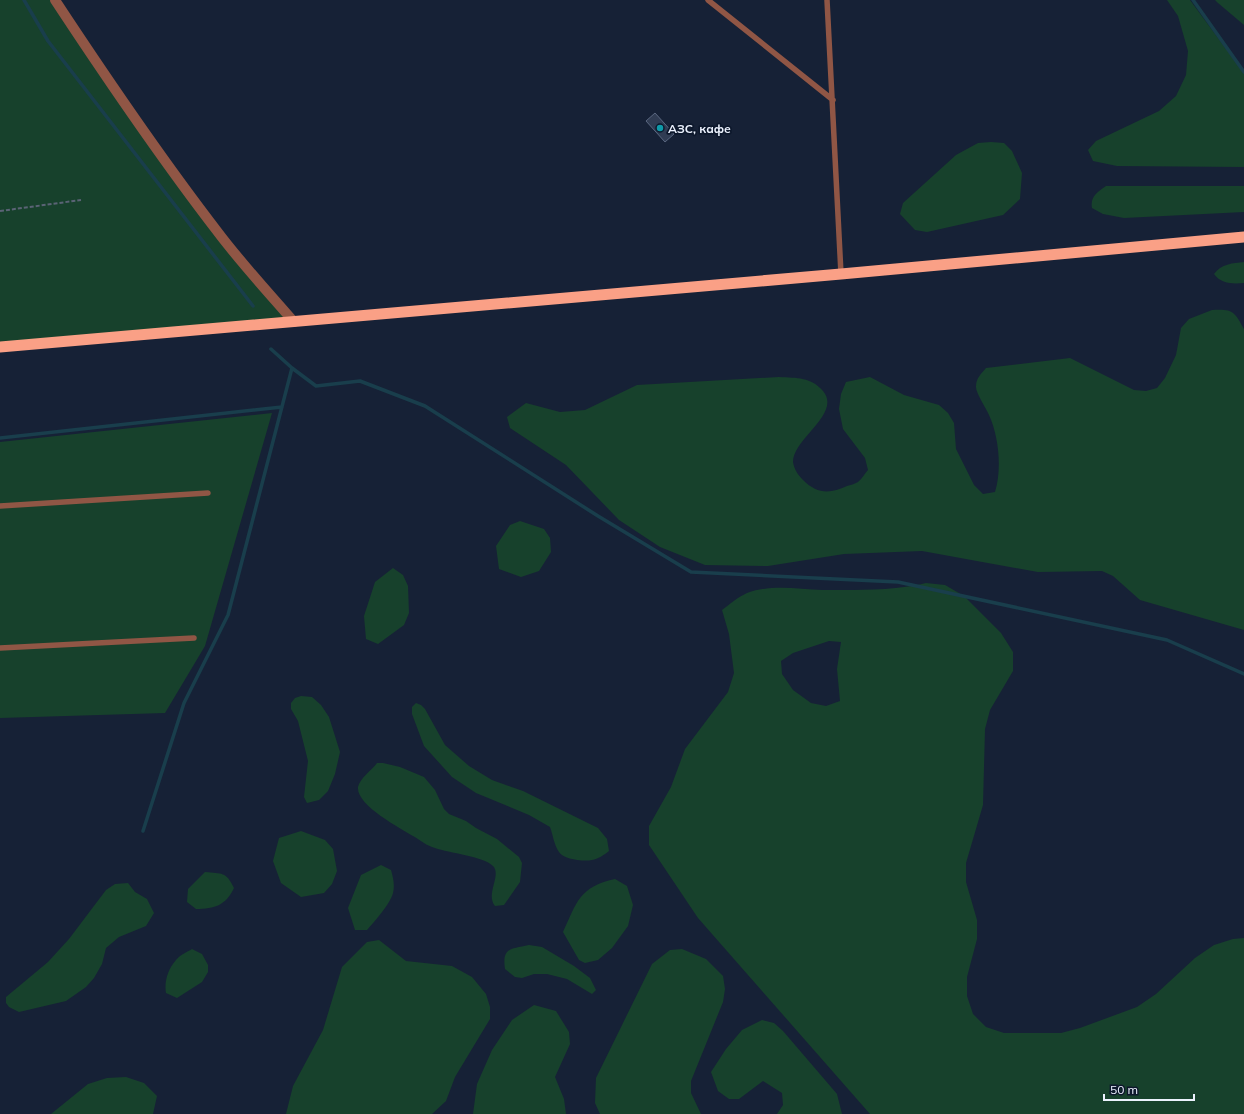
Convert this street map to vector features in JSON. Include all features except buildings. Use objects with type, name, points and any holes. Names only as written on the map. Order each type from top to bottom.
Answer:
[{"type":"highway","points":[[0,347],[1244,238]]},
{"type":"street","points":[[55,0],[152,142],[218,232],[294,322]]},
{"type":"lane","points":[[708,0],[833,100]]},
{"type":"lane","points":[[827,0],[842,274]]},
{"type":"lane","points":[[0,506],[208,493]]},
{"type":"lane","points":[[0,648],[194,638]]},
{"type":"path","points":[[0,211],[81,200]]},
{"type":"green space","points":[[0,0],[55,0],[157,149],[294,322],[0,347]]},
{"type":"green space","points":[[1167,0],[1190,0],[1244,73],[1244,167],[1117,166],[1093,161],[1088,150],[1096,141],[1159,111],[1176,96],[1186,75],[1188,51],[1178,16]]},
{"type":"green space","points":[[1215,0],[1244,0],[1244,25],[1218,3]]},
{"type":"green space","points":[[978,143],[1004,143],[1012,151],[1022,173],[1020,199],[1003,215],[927,232],[915,230],[900,214],[903,203],[956,155]]},
{"type":"green space","points":[[1106,186],[1244,186],[1244,212],[1124,218],[1103,214],[1092,208],[1093,198]]},
{"type":"green space","points":[[1244,262],[1244,283],[1224,282],[1214,274],[1224,266]]},
{"type":"green space","points":[[1212,310],[1232,312],[1238,318],[1244,329],[1244,630],[1140,600],[1113,576],[1102,571],[1038,572],[922,551],[844,554],[768,566],[705,565],[660,547],[619,520],[566,465],[510,428],[507,417],[526,403],[560,412],[585,410],[637,385],[779,377],[803,379],[818,386],[823,391],[827,400],[826,408],[822,417],[800,444],[795,453],[793,462],[798,474],[808,485],[819,490],[829,491],[841,489],[857,483],[868,470],[865,458],[843,429],[839,409],[841,394],[846,382],[870,377],[904,395],[939,405],[948,413],[954,423],[956,449],[974,485],[983,494],[995,492],[999,463],[995,433],[988,412],[976,387],[978,379],[986,368],[1070,358],[1134,390],[1146,391],[1157,388],[1165,378],[1176,355],[1181,328],[1189,319]]},
{"type":"green space","points":[[272,413],[205,646],[165,713],[0,718],[0,442]]},
{"type":"green space","points":[[520,521],[544,529],[550,538],[551,552],[539,571],[521,577],[499,569],[496,546],[510,525]]},
{"type":"green space","points":[[393,568],[403,575],[408,586],[409,613],[404,625],[378,644],[366,639],[364,616],[375,582]]},
{"type":"green space","points":[[926,583],[945,585],[964,596],[1001,633],[1013,652],[1013,671],[990,710],[985,729],[983,805],[966,863],[966,882],[977,920],[977,939],[967,977],[967,996],[973,1014],[986,1027],[1004,1033],[1061,1033],[1080,1028],[1137,1007],[1156,994],[1195,958],[1214,945],[1233,939],[1244,938],[1244,1114],[870,1114],[698,918],[649,845],[649,826],[671,787],[685,749],[728,692],[734,673],[729,634],[722,610],[747,593],[757,590],[785,588],[861,590],[914,586]],"holes":[[[829,641],[841,642],[837,669],[840,701],[826,706],[811,703],[793,690],[782,674],[781,661],[793,653]]]},
{"type":"green space","points":[[301,696],[312,697],[321,705],[329,717],[340,752],[335,774],[328,791],[319,800],[307,803],[304,797],[308,761],[298,721],[291,709],[291,703],[295,698]]},
{"type":"green space","points":[[416,703],[425,709],[445,745],[469,766],[492,780],[523,791],[598,828],[607,839],[609,851],[599,858],[588,861],[565,856],[557,849],[550,827],[529,815],[476,793],[452,777],[424,746],[412,714],[412,707]]},
{"type":"green space","points":[[377,763],[400,767],[424,777],[435,790],[444,809],[449,814],[466,821],[497,839],[519,857],[522,863],[520,882],[504,905],[495,906],[492,901],[492,890],[496,874],[493,866],[482,860],[466,855],[429,846],[380,815],[364,801],[359,794],[359,784]]},
{"type":"green space","points":[[301,831],[325,840],[333,849],[337,871],[332,884],[324,893],[301,897],[281,883],[273,861],[279,838]]},
{"type":"green space","points":[[381,865],[391,870],[394,887],[393,893],[382,912],[367,930],[355,930],[348,908],[361,875]]},
{"type":"green space","points":[[205,872],[223,874],[234,888],[231,894],[219,905],[209,908],[196,909],[187,902],[188,889]]},
{"type":"green space","points":[[615,879],[627,886],[633,905],[628,926],[612,948],[598,960],[585,963],[579,960],[563,932],[576,904],[586,891],[603,882]]},
{"type":"green space","points":[[128,883],[135,892],[147,899],[154,913],[146,926],[119,937],[106,948],[102,964],[94,978],[86,987],[66,1001],[19,1012],[9,1007],[6,1003],[6,997],[48,962],[69,939],[106,890],[115,884]]},
{"type":"green space","points":[[379,940],[406,961],[452,966],[472,977],[486,994],[490,1007],[490,1019],[455,1077],[446,1101],[432,1114],[286,1114],[293,1086],[323,1030],[342,967],[367,942]]},
{"type":"green space","points":[[529,945],[542,947],[574,966],[590,978],[596,990],[592,994],[567,979],[547,974],[534,974],[522,978],[515,977],[505,969],[504,962],[506,953],[512,949]]},
{"type":"green space","points":[[192,949],[202,954],[208,965],[208,972],[202,982],[177,998],[166,993],[167,976],[171,967],[178,958]]},
{"type":"green space","points":[[682,949],[706,959],[723,976],[725,989],[723,1002],[691,1081],[691,1093],[701,1114],[600,1114],[595,1103],[596,1078],[652,964],[670,950]]},
{"type":"green space","points":[[534,1005],[556,1011],[569,1032],[570,1044],[555,1077],[564,1099],[566,1114],[473,1114],[477,1084],[492,1050],[512,1020]]},
{"type":"green space","points":[[762,1020],[774,1023],[783,1031],[837,1094],[842,1114],[777,1114],[783,1105],[782,1093],[763,1081],[739,1099],[729,1099],[718,1091],[711,1072],[726,1049],[742,1030]]},
{"type":"green space","points":[[126,1077],[144,1083],[157,1096],[153,1114],[51,1114],[88,1084],[107,1078]]},
{"type":"waterway","points":[[24,0],[48,41],[253,306]]},
{"type":"waterway","points":[[1193,0],[1244,72]]},
{"type":"waterway","points":[[271,349],[292,368],[316,386],[360,381],[425,406],[598,516],[691,572],[898,582],[1167,640],[1244,674]]},
{"type":"waterway","points":[[143,831],[184,703],[228,615],[292,368]]},
{"type":"waterway","points":[[0,438],[282,407]]},
{"type":"place","name":"АЗС, кафе","points":[[660,128]]}]
